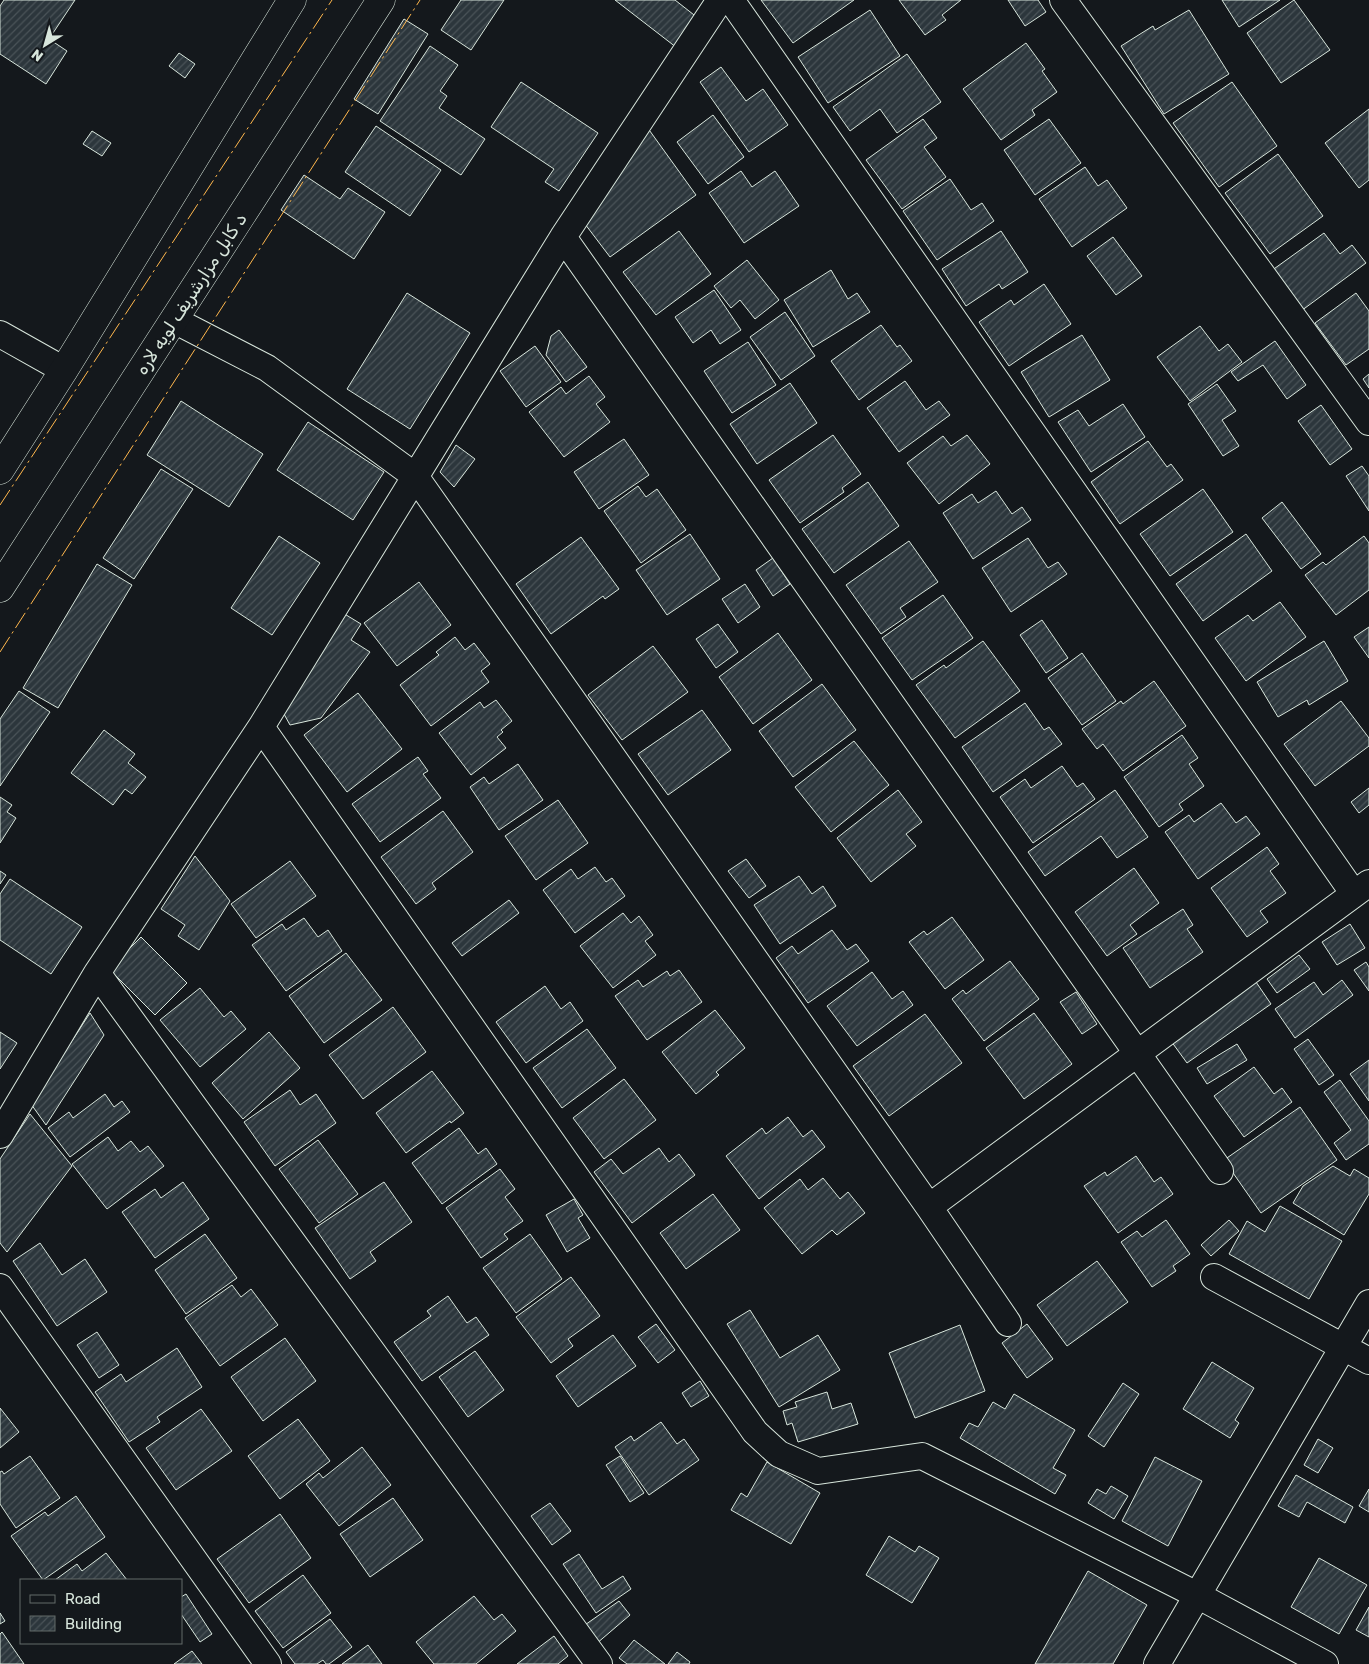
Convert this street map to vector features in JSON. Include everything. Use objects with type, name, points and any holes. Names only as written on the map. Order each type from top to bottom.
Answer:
[{"type":"highway","points":[[0,470],[64,370],[292,0]]},
{"type":"highway","name":"د کابل مزارشریف لویه لاره","points":[[0,588],[381,0]]},
{"type":"street","points":[[1063,0],[1369,422]]},
{"type":"street","points":[[0,1135],[97,973],[261,727],[563,237],[716,2],[1361,889],[929,1207]]},
{"type":"street","points":[[563,237],[1220,1171]]},
{"type":"street","points":[[174,320],[267,368],[415,476],[929,1207],[1008,1323]]},
{"type":"street","points":[[0,334],[64,370]]},
{"type":"street","points":[[261,727],[755,1432],[779,1454],[818,1471],[922,1456],[1325,1664]]},
{"type":"street","points":[[97,973],[599,1664]]},
{"type":"street","points":[[1214,1277],[1369,1361]]},
{"type":"street","points":[[0,1287],[268,1664]]},
{"type":"street","points":[[1157,1664],[1369,1303]]},
{"type":"building","points":[[4,0],[75,0],[49,39],[67,51],[46,84],[0,54],[0,6]]},
{"type":"building","points":[[461,0],[504,0],[471,50],[441,30]]},
{"type":"building","points":[[615,0],[675,0],[703,22],[681,51]]},
{"type":"building","points":[[761,0],[854,0],[793,43]]},
{"type":"building","points":[[899,0],[961,0],[942,15],[946,20],[925,35]]},
{"type":"building","points":[[1008,0],[1038,0],[1046,12],[1025,26]]},
{"type":"building","points":[[1222,0],[1280,0],[1239,27]]},
{"type":"building","points":[[1294,0],[1330,50],[1281,83],[1247,33]]},
{"type":"building","points":[[870,10],[900,56],[828,103],[798,57]]},
{"type":"building","points":[[1189,10],[1229,74],[1164,114],[1121,46],[1153,26],[1155,30]]},
{"type":"building","points":[[404,19],[428,34],[378,114],[354,99]]},
{"type":"building","points":[[1026,43],[1045,69],[1042,71],[1057,92],[1032,110],[1035,115],[1001,140],[963,89]]},
{"type":"building","points":[[430,46],[458,65],[440,91],[447,96],[439,108],[485,139],[461,175],[380,121]]},
{"type":"building","points":[[179,53],[195,64],[185,78],[169,66]]},
{"type":"building","points":[[907,54],[941,102],[897,133],[880,109],[850,131],[833,107]]},
{"type":"building","points":[[721,67],[746,101],[763,89],[788,125],[749,152],[700,82]]},
{"type":"building","points":[[521,82],[598,133],[559,191],[545,182],[554,169],[491,127]]},
{"type":"building","points":[[1232,82],[1277,146],[1219,187],[1173,123]]},
{"type":"building","points":[[1369,109],[1369,180],[1359,188],[1325,143]]},
{"type":"building","points":[[713,115],[744,157],[708,184],[677,142]]},
{"type":"building","points":[[923,119],[937,138],[924,147],[946,177],[902,209],[866,160]]},
{"type":"building","points":[[1049,119],[1081,163],[1035,195],[1004,150]]},
{"type":"building","points":[[376,126],[441,170],[410,216],[345,172]]},
{"type":"building","points":[[647,127],[696,195],[610,257],[585,224]]},
{"type":"building","points":[[92,131],[111,143],[102,156],[83,144]]},
{"type":"building","points":[[1278,154],[1323,216],[1270,254],[1225,193]]},
{"type":"building","points":[[1085,167],[1098,186],[1107,180],[1127,208],[1072,247],[1039,199]]},
{"type":"building","points":[[741,171],[752,187],[775,171],[799,206],[744,243],[709,193]]},
{"type":"building","points":[[304,175],[340,199],[348,188],[385,212],[354,259],[281,210]]},
{"type":"building","points":[[950,179],[971,210],[982,203],[994,221],[937,260],[903,211]]},
{"type":"building","points":[[679,231],[711,274],[656,315],[623,272]]},
{"type":"building","points":[[1001,231],[1028,272],[1002,289],[999,284],[966,306],[942,269]]},
{"type":"building","points":[[1324,233],[1340,254],[1352,245],[1366,263],[1301,311],[1271,271]]},
{"type":"building","points":[[1113,237],[1142,276],[1116,295],[1087,256]]},
{"type":"building","points":[[747,260],[779,300],[755,319],[740,300],[731,308],[714,286]]},
{"type":"building","points":[[831,270],[848,299],[857,293],[870,312],[813,347],[784,300]]},
{"type":"building","points":[[1044,284],[1071,324],[1009,366],[979,322],[1011,300],[1014,305]]},
{"type":"building","points":[[714,290],[741,330],[720,344],[711,330],[693,343],[675,317]]},
{"type":"building","points":[[407,293],[470,333],[410,429],[347,389]]},
{"type":"building","points":[[1356,293],[1369,311],[1369,349],[1346,365],[1315,323]]},
{"type":"building","points":[[785,312],[815,356],[781,380],[750,337]]},
{"type":"building","points":[[881,325],[897,347],[900,345],[912,361],[859,400],[831,361]]},
{"type":"building","points":[[1200,326],[1219,351],[1228,344],[1242,362],[1190,401],[1157,357]]},
{"type":"building","points":[[559,330],[587,367],[566,382],[546,355],[551,336]]},
{"type":"building","points":[[1082,335],[1110,380],[1049,417],[1021,372]]},
{"type":"building","points":[[1275,341],[1306,385],[1287,399],[1263,365],[1238,381],[1231,372]]},
{"type":"building","points":[[748,342],[776,385],[732,413],[704,371]]},
{"type":"building","points":[[535,346],[561,382],[526,407],[500,371]]},
{"type":"building","points":[[1369,374],[1369,388],[1363,379]]},
{"type":"building","points":[[589,376],[605,397],[596,404],[610,422],[564,457],[529,412],[561,387],[566,394]]},
{"type":"building","points":[[905,381],[926,410],[939,401],[950,415],[899,452],[867,408]]},
{"type":"building","points":[[790,383],[817,423],[757,464],[730,424]]},
{"type":"building","points":[[1217,384],[1236,411],[1222,420],[1239,446],[1223,456],[1188,404]]},
{"type":"building","points":[[181,401],[263,454],[229,507],[147,455]]},
{"type":"building","points":[[1123,404],[1145,437],[1091,472],[1058,422],[1078,410],[1089,426]]},
{"type":"building","points":[[1321,405],[1352,449],[1330,465],[1298,421]]},
{"type":"building","points":[[308,422],[384,472],[353,520],[277,470]]},
{"type":"building","points":[[833,435],[861,474],[842,488],[844,492],[800,523],[769,480]]},
{"type":"building","points":[[967,435],[990,464],[939,504],[907,463],[943,436],[951,446]]},
{"type":"building","points":[[624,439],[649,475],[599,509],[574,472]]},
{"type":"building","points":[[1148,441],[1167,467],[1171,464],[1183,480],[1120,524],[1091,482]]},
{"type":"building","points":[[456,445],[475,459],[454,487],[440,472]]},
{"type":"building","points":[[1362,466],[1369,476],[1369,511],[1346,476]]},
{"type":"building","points":[[161,469],[193,489],[134,579],[103,558]]},
{"type":"building","points":[[868,482],[899,526],[834,573],[802,529]]},
{"type":"building","points":[[638,486],[646,497],[657,489],[686,530],[641,563],[604,511]]},
{"type":"building","points":[[1203,489],[1233,532],[1170,576],[1140,534]]},
{"type":"building","points":[[996,491],[1012,514],[1022,507],[1031,520],[973,559],[943,513],[972,494],[978,503]]},
{"type":"building","points":[[1282,502],[1321,554],[1301,569],[1262,518]]},
{"type":"building","points":[[690,534],[720,579],[667,615],[636,570]]},
{"type":"building","points":[[1246,534],[1272,571],[1203,621],[1176,584]]},
{"type":"building","points":[[279,536],[320,563],[272,635],[231,608]]},
{"type":"building","points":[[1364,536],[1369,543],[1369,590],[1336,615],[1305,575],[1323,562],[1326,565]]},
{"type":"building","points":[[581,537],[619,589],[605,599],[603,596],[551,634],[516,584]]},
{"type":"building","points":[[1028,538],[1048,568],[1058,562],[1067,574],[1011,612],[982,568]]},
{"type":"building","points":[[909,541],[938,582],[900,608],[906,617],[881,634],[846,585]]},
{"type":"building","points":[[773,558],[790,584],[773,596],[756,570]]},
{"type":"building","points":[[97,564],[132,585],[58,708],[23,688]]},
{"type":"building","points":[[419,582],[451,625],[397,666],[364,623]]},
{"type":"building","points":[[745,584],[760,607],[738,623],[722,599]]},
{"type":"building","points":[[943,595],[973,638],[912,680],[882,638]]},
{"type":"building","points":[[1280,602],[1306,637],[1246,681],[1215,638],[1248,615],[1253,621]]},
{"type":"building","points":[[338,610],[361,624],[351,640],[370,652],[321,718],[290,725],[279,705]]},
{"type":"building","points":[[1042,620],[1068,658],[1046,673],[1020,635]]},
{"type":"building","points":[[718,624],[738,652],[716,668],[696,639]]},
{"type":"building","points":[[1369,627],[1369,658],[1354,637]]},
{"type":"building","points":[[778,633],[812,680],[753,724],[719,677]]},
{"type":"building","points":[[455,637],[465,650],[474,643],[490,664],[481,671],[489,682],[431,726],[400,685],[439,655],[436,652]]},
{"type":"building","points":[[983,641],[1020,691],[955,738],[916,685],[944,665],[946,668]]},
{"type":"building","points":[[1324,641],[1348,681],[1309,705],[1307,700],[1278,717],[1257,682]]},
{"type":"building","points":[[653,646],[688,692],[622,740],[588,695]]},
{"type":"building","points":[[1082,653],[1116,701],[1082,725],[1048,678]]},
{"type":"building","points":[[1154,681],[1186,726],[1123,771],[1103,744],[1097,749],[1082,729],[1121,701],[1123,704]]},
{"type":"building","points":[[822,684],[856,730],[793,777],[759,731]]},
{"type":"building","points":[[19,691],[50,712],[0,786],[0,719]]},
{"type":"building","points":[[358,693],[402,749],[347,792],[304,735]]},
{"type":"building","points":[[496,700],[512,721],[501,730],[503,732],[497,737],[506,748],[471,775],[439,733],[480,702],[484,708]]},
{"type":"building","points":[[1341,701],[1369,738],[1369,746],[1315,786],[1284,744]]},
{"type":"building","points":[[1025,703],[1044,730],[1049,727],[1062,744],[993,792],[962,747]]},
{"type":"building","points":[[702,710],[731,750],[668,795],[638,754]]},
{"type":"building","points":[[104,730],[135,754],[128,763],[146,777],[132,794],[125,789],[113,805],[71,773]]},
{"type":"building","points":[[1182,735],[1198,758],[1189,764],[1204,786],[1179,804],[1183,810],[1159,827],[1124,777]]},
{"type":"building","points":[[854,741],[889,785],[831,832],[795,787]]},
{"type":"building","points":[[418,757],[428,771],[423,774],[441,798],[380,842],[352,804]]},
{"type":"building","points":[[518,764],[543,800],[499,830],[470,787],[484,777],[489,784]]},
{"type":"building","points":[[1062,766],[1077,787],[1083,783],[1095,799],[1033,843],[1000,797],[1025,779],[1031,788]]},
{"type":"building","points":[[1369,788],[1369,805],[1359,813],[1351,802]]},
{"type":"building","points":[[898,790],[922,822],[906,834],[916,846],[871,882],[837,838]]},
{"type":"building","points":[[1115,790],[1148,837],[1117,858],[1101,836],[1045,876],[1028,852]]},
{"type":"building","points":[[0,797],[12,805],[7,812],[16,818],[0,843]]},
{"type":"building","points":[[558,800],[588,843],[536,880],[505,836]]},
{"type":"building","points":[[1221,803],[1236,823],[1246,816],[1260,834],[1198,879],[1165,832],[1189,815],[1194,822]]},
{"type":"building","points":[[443,811],[473,852],[432,883],[436,889],[416,904],[381,857]]},
{"type":"building","points":[[1267,847],[1279,864],[1270,871],[1286,893],[1260,911],[1268,922],[1247,937],[1211,888]]},
{"type":"building","points":[[195,856],[230,901],[199,950],[178,936],[185,925],[161,909]]},
{"type":"building","points":[[746,859],[766,886],[749,898],[728,871]]},
{"type":"building","points":[[290,861],[316,896],[256,938],[231,904]]},
{"type":"building","points":[[595,867],[606,882],[612,878],[625,896],[575,933],[543,890],[571,869],[578,879]]},
{"type":"building","points":[[1134,868],[1159,903],[1130,925],[1137,934],[1107,956],[1075,912]]},
{"type":"building","points":[[0,871],[6,875],[0,884]]},
{"type":"building","points":[[799,876],[812,894],[823,886],[836,906],[780,944],[754,905]]},
{"type":"building","points":[[10,879],[82,927],[51,974],[0,940],[0,894]]},
{"type":"building","points":[[509,900],[519,913],[462,956],[452,943]]},
{"type":"building","points":[[1183,909],[1193,925],[1187,929],[1203,952],[1150,988],[1123,948]]},
{"type":"building","points":[[623,913],[631,923],[639,916],[653,935],[645,941],[656,955],[613,988],[580,946]]},
{"type":"building","points":[[952,917],[984,960],[945,989],[909,942],[924,931],[927,935]]},
{"type":"building","points":[[304,918],[318,937],[328,930],[342,951],[286,991],[252,945],[282,924],[286,930]]},
{"type":"building","points":[[1350,924],[1365,948],[1337,965],[1322,942]]},
{"type":"building","points":[[832,930],[847,950],[856,944],[869,961],[808,1003],[776,958],[792,946],[798,954]]},
{"type":"building","points":[[141,937],[187,983],[155,1015],[109,969]]},
{"type":"building","points":[[346,953],[382,1000],[324,1043],[289,996]]},
{"type":"building","points":[[1299,955],[1310,969],[1277,993],[1267,979]]},
{"type":"building","points":[[1010,961],[1039,999],[984,1041],[952,999],[963,990],[966,994]]},
{"type":"building","points":[[1366,962],[1369,967],[1369,991],[1354,970]]},
{"type":"building","points":[[679,970],[702,1002],[647,1040],[615,996],[638,980],[643,987],[667,971],[670,976]]},
{"type":"building","points":[[872,972],[892,999],[903,991],[913,1005],[857,1046],[827,1006]]},
{"type":"building","points":[[1342,980],[1353,995],[1295,1038],[1275,1009],[1314,982],[1323,995]]},
{"type":"building","points":[[1256,982],[1271,1004],[1187,1063],[1171,1041]]},
{"type":"building","points":[[545,986],[561,1009],[570,1002],[583,1021],[526,1063],[496,1022]]},
{"type":"building","points":[[200,988],[224,1017],[231,1011],[246,1029],[200,1067],[160,1020]]},
{"type":"building","points":[[1076,992],[1097,1024],[1082,1034],[1060,1002]]},
{"type":"building","points":[[393,1007],[426,1052],[363,1099],[329,1055]]},
{"type":"building","points":[[715,1010],[745,1048],[716,1072],[719,1075],[696,1094],[662,1052]]},
{"type":"building","points":[[90,1013],[104,1035],[46,1125],[31,1104]]},
{"type":"building","points":[[1034,1013],[1072,1064],[1024,1099],[986,1048]]},
{"type":"building","points":[[925,1014],[962,1063],[889,1116],[853,1066]]},
{"type":"building","points":[[587,1029],[616,1068],[562,1108],[533,1068]]},
{"type":"building","points":[[0,1032],[17,1043],[0,1069]]},
{"type":"building","points":[[269,1032],[300,1068],[243,1119],[212,1083]]},
{"type":"building","points":[[1308,1039],[1334,1075],[1319,1085],[1294,1049]]},
{"type":"building","points":[[1237,1044],[1247,1060],[1207,1084],[1197,1068]]},
{"type":"building","points":[[1369,1060],[1369,1101],[1350,1074]]},
{"type":"building","points":[[1254,1067],[1274,1094],[1282,1088],[1292,1102],[1244,1137],[1214,1096]]},
{"type":"building","points":[[432,1071],[464,1113],[406,1153],[376,1113]]},
{"type":"building","points":[[624,1079],[656,1120],[604,1159],[573,1118]]},
{"type":"building","points":[[1340,1080],[1369,1121],[1369,1144],[1346,1160],[1334,1143],[1351,1130],[1324,1092]]},
{"type":"building","points":[[290,1090],[300,1105],[316,1094],[336,1123],[275,1166],[244,1122]]},
{"type":"building","points":[[105,1094],[114,1107],[122,1101],[130,1112],[70,1157],[48,1128],[69,1112],[73,1118]]},
{"type":"building","points":[[1300,1107],[1337,1160],[1261,1213],[1224,1160]]},
{"type":"building","points":[[30,1114],[72,1166],[7,1252],[0,1243],[0,1159]]},
{"type":"building","points":[[788,1117],[803,1137],[812,1130],[825,1147],[759,1199],[726,1156],[762,1128],[766,1134]]},
{"type":"building","points":[[459,1128],[478,1154],[486,1148],[497,1164],[442,1204],[412,1163]]},
{"type":"building","points":[[108,1137],[118,1151],[131,1141],[140,1152],[148,1146],[164,1166],[107,1209],[72,1164]]},
{"type":"building","points":[[318,1140],[358,1194],[319,1223],[279,1169]]},
{"type":"building","points":[[659,1148],[669,1162],[679,1154],[695,1175],[632,1223],[594,1172],[611,1159],[623,1174]]},
{"type":"building","points":[[1136,1156],[1154,1182],[1161,1177],[1173,1194],[1118,1233],[1084,1186],[1105,1172],[1107,1176]]},
{"type":"building","points":[[1333,1166],[1350,1176],[1354,1169],[1369,1178],[1369,1194],[1344,1235],[1293,1203],[1303,1186]]},
{"type":"building","points":[[500,1169],[515,1189],[505,1197],[523,1221],[504,1234],[508,1239],[481,1258],[446,1208]]},
{"type":"building","points":[[823,1178],[840,1199],[848,1192],[865,1213],[837,1235],[832,1230],[802,1254],[764,1208],[800,1179],[808,1190]]},
{"type":"building","points":[[183,1182],[209,1219],[155,1258],[122,1212],[155,1189],[161,1198]]},
{"type":"building","points":[[384,1182],[412,1222],[370,1252],[376,1261],[350,1279],[315,1228]]},
{"type":"building","points":[[713,1194],[740,1230],[686,1269],[660,1233]]},
{"type":"building","points":[[574,1199],[583,1215],[578,1218],[590,1238],[567,1252],[546,1215]]},
{"type":"building","points":[[1280,1206],[1342,1241],[1309,1299],[1229,1254],[1247,1221],[1265,1232]]},
{"type":"building","points":[[1166,1220],[1190,1254],[1173,1266],[1176,1271],[1152,1287],[1121,1242],[1137,1231],[1142,1237]]},
{"type":"building","points":[[1229,1220],[1239,1231],[1211,1256],[1201,1245]]},
{"type":"building","points":[[205,1234],[237,1278],[186,1314],[155,1270]]},
{"type":"building","points":[[530,1234],[562,1279],[516,1313],[483,1268]]},
{"type":"building","points":[[40,1243],[62,1275],[85,1259],[107,1292],[57,1326],[13,1261]]},
{"type":"building","points":[[1097,1261],[1128,1302],[1067,1346],[1037,1305]]},
{"type":"building","points":[[571,1277],[600,1316],[568,1339],[573,1346],[551,1363],[516,1317]]},
{"type":"building","points":[[232,1285],[241,1297],[251,1289],[278,1325],[220,1366],[185,1318]]},
{"type":"building","points":[[448,1296],[467,1323],[476,1317],[489,1335],[422,1381],[394,1342],[431,1316],[427,1311]]},
{"type":"building","points":[[750,1310],[780,1358],[818,1335],[840,1370],[779,1407],[727,1324]]},
{"type":"building","points":[[656,1324],[675,1350],[658,1363],[638,1337]]},
{"type":"building","points":[[1027,1324],[1053,1359],[1027,1378],[1002,1343]]},
{"type":"building","points":[[960,1325],[985,1391],[915,1418],[889,1353]]},
{"type":"building","points":[[97,1332],[119,1365],[99,1378],[77,1345]]},
{"type":"building","points":[[613,1335],[636,1366],[578,1407],[556,1376]]},
{"type":"building","points":[[285,1338],[316,1381],[263,1421],[231,1377]]},
{"type":"building","points":[[177,1348],[202,1387],[157,1417],[160,1422],[129,1442],[95,1392],[121,1374],[126,1382]]},
{"type":"building","points":[[475,1351],[504,1390],[468,1417],[439,1377]]},
{"type":"building","points":[[1212,1362],[1254,1388],[1235,1420],[1239,1423],[1230,1438],[1183,1409]]},
{"type":"building","points":[[700,1381],[709,1396],[691,1407],[682,1393]]},
{"type":"building","points":[[1123,1383],[1139,1394],[1104,1447],[1088,1436]]},
{"type":"building","points":[[827,1392],[832,1409],[851,1403],[858,1424],[798,1442],[792,1423],[787,1425],[783,1411],[797,1407],[795,1402]]},
{"type":"building","points":[[1014,1394],[1075,1430],[1053,1468],[1066,1475],[1055,1494],[960,1438],[969,1423],[978,1427],[993,1402],[1005,1409]]},
{"type":"building","points":[[0,1408],[19,1432],[0,1448]]},
{"type":"building","points":[[201,1409],[232,1451],[176,1490],[146,1448]]},
{"type":"building","points":[[298,1419],[330,1461],[280,1499],[248,1456]]},
{"type":"building","points":[[661,1422],[677,1444],[684,1439],[699,1460],[649,1495],[615,1447],[631,1436],[634,1441]]},
{"type":"building","points":[[1318,1439],[1333,1448],[1318,1473],[1304,1465]]},
{"type":"building","points":[[362,1447],[391,1485],[339,1526],[306,1484],[319,1473],[323,1478]]},
{"type":"building","points":[[30,1456],[60,1498],[16,1528],[0,1504],[0,1472],[2,1471],[4,1474]]},
{"type":"building","points":[[620,1456],[644,1493],[630,1502],[606,1465]]},
{"type":"building","points":[[1155,1457],[1202,1481],[1168,1546],[1122,1521]]},
{"type":"building","points":[[767,1462],[820,1493],[791,1544],[731,1510],[741,1493],[747,1497]]},
{"type":"building","points":[[1296,1475],[1353,1507],[1345,1523],[1307,1502],[1299,1517],[1278,1506]]},
{"type":"building","points":[[1111,1486],[1128,1496],[1114,1519],[1088,1503],[1097,1489],[1106,1494]]},
{"type":"building","points":[[1369,1489],[1369,1512],[1359,1506]]},
{"type":"building","points":[[76,1496],[105,1537],[42,1579],[11,1536],[45,1512],[48,1516]]},
{"type":"building","points":[[393,1498],[423,1540],[370,1577],[340,1534]]},
{"type":"building","points":[[550,1503],[571,1531],[552,1545],[531,1516]]},
{"type":"building","points":[[280,1514],[311,1558],[249,1603],[217,1559]]},
{"type":"building","points":[[889,1536],[915,1552],[919,1546],[939,1558],[912,1603],[866,1575]]},
{"type":"building","points":[[106,1553],[126,1579],[56,1579],[77,1564],[82,1571]]},
{"type":"building","points":[[579,1554],[602,1589],[623,1576],[631,1589],[596,1613],[563,1564]]},
{"type":"building","points":[[1319,1558],[1367,1585],[1339,1634],[1291,1607]]},
{"type":"building","points":[[1088,1571],[1147,1605],[1113,1664],[1035,1664]]},
{"type":"building","points":[[303,1575],[331,1613],[283,1648],[255,1611]]},
{"type":"building","points":[[186,1594],[212,1634],[200,1642],[182,1615],[182,1596]]},
{"type":"building","points":[[474,1596],[494,1620],[502,1614],[516,1631],[476,1664],[434,1664],[416,1642]]},
{"type":"building","points":[[619,1601],[630,1615],[596,1644],[582,1627]]},
{"type":"building","points":[[1369,1607],[1369,1637],[1356,1630]]},
{"type":"building","points":[[0,1613],[5,1621],[0,1624]]},
{"type":"building","points":[[330,1619],[352,1647],[329,1664],[326,1664],[323,1660],[317,1664],[295,1664],[286,1652]]},
{"type":"building","points":[[2,1632],[24,1664],[0,1664],[0,1634]]},
{"type":"building","points":[[554,1636],[568,1656],[558,1664],[517,1664]]},
{"type":"building","points":[[634,1640],[665,1664],[627,1664],[619,1658]]},
{"type":"building","points":[[368,1645],[382,1664],[342,1664]]},
{"type":"building","points":[[192,1651],[202,1664],[174,1664]]},
{"type":"building","points":[[677,1652],[690,1662],[689,1664],[668,1664]]},
{"type":"power","points":[[0,505],[332,0]]},
{"type":"power","points":[[0,652],[420,0]]}]
